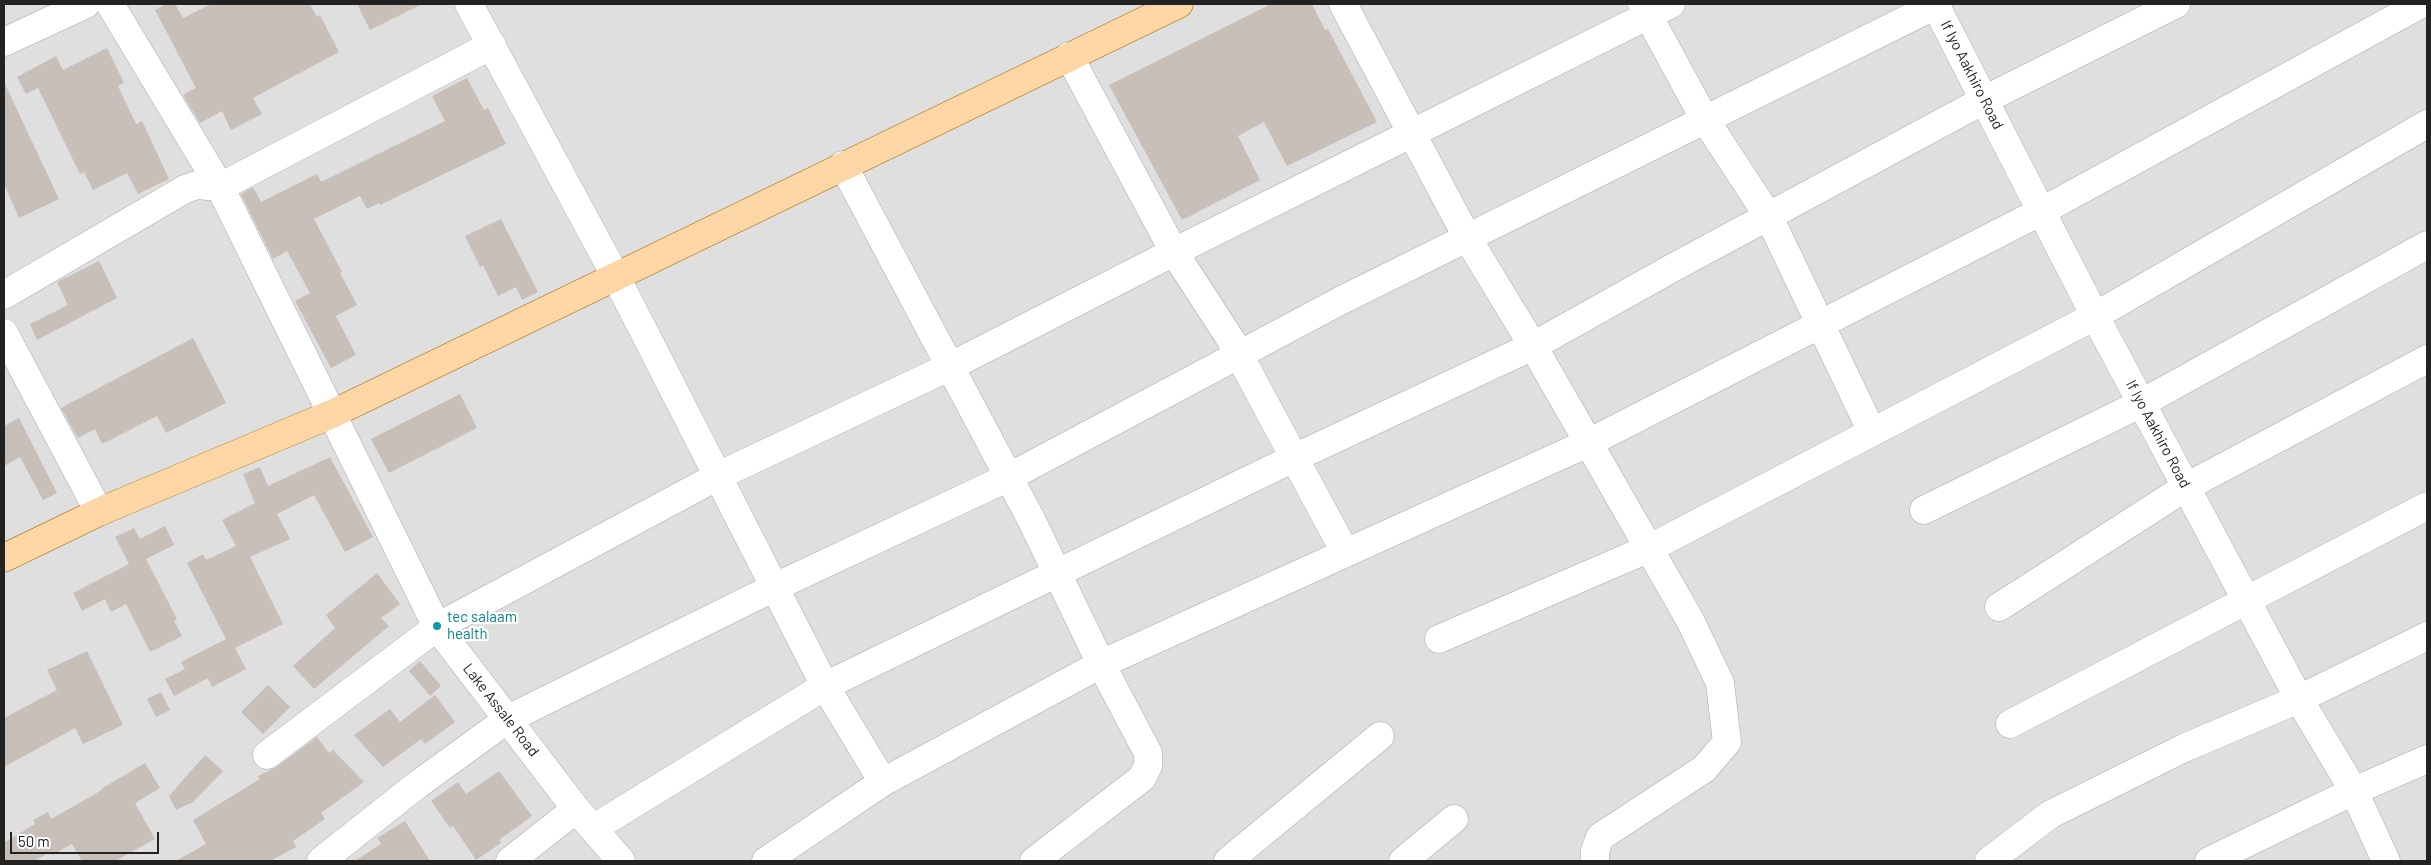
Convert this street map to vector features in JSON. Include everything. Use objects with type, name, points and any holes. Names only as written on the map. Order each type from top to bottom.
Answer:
[{"type":"main road","points":[[4,558],[99,512],[332,414],[616,277],[844,164],[1179,4]]},
{"type":"street","points":[[4,42],[86,4]]},
{"type":"street","name":"Lake Assale Road","points":[[110,4],[220,187],[437,627],[620,861]]},
{"type":"street","points":[[469,4],[616,277],[773,588],[825,686],[883,782]]},
{"type":"street","points":[[1342,4],[1468,239],[1533,346],[1650,548],[1690,620],[1720,683],[1727,742],[1704,769],[1600,837],[1594,861]]},
{"type":"street","points":[[321,861],[418,785],[508,719],[773,588],[1010,477],[1340,301],[1468,239],[1704,118],[1936,4]]},
{"type":"street","name":"If Iyo Aakhiro Road","points":[[1936,4],[2095,316],[2245,600],[2299,699],[2354,791],[2386,861]]},
{"type":"street","points":[[510,861],[825,686],[1059,574],[1294,458],[1533,346],[1984,100],[2176,4]]},
{"type":"street","points":[[766,861],[883,782],[1101,664],[1588,443],[2042,212],[2421,4]]},
{"type":"street","points":[[267,755],[437,627],[718,476],[951,366],[1174,252],[1411,135],[1653,8],[1704,118],[1769,217],[1872,432]]},
{"type":"street","points":[[4,295],[186,189],[197,185],[220,187],[492,45]]},
{"type":"street","points":[[1069,56],[1174,252],[1239,355],[1345,552]]},
{"type":"street","points":[[1439,639],[1650,548],[2095,316],[2427,124]]},
{"type":"street","points":[[844,164],[1010,477],[1059,574],[1101,664],[1148,753],[1148,766],[1142,778],[1034,861]]},
{"type":"street","points":[[1924,510],[2142,402],[2427,245]]},
{"type":"street","points":[[4,333],[99,512]]},
{"type":"street","points":[[1999,607],[2186,487],[2427,359]]},
{"type":"street","points":[[2010,724],[2427,506]]},
{"type":"street","points":[[2005,857],[2050,814],[2184,748],[2299,699],[2427,636]]},
{"type":"street","points":[[1228,861],[1380,736]]},
{"type":"street","points":[[2210,861],[2354,791],[2427,759]]},
{"type":"street","points":[[1403,861],[1454,819]]},
{"type":"shaded area","points":[[4,4],[2427,4],[2427,861],[4,861]]},
{"type":"building","points":[[166,4],[175,4],[183,18],[211,4],[310,4],[317,17],[320,15],[339,52],[253,98],[262,114],[231,130],[222,111],[200,123],[183,95],[196,88],[155,10]]},
{"type":"building","points":[[357,4],[422,4],[370,30]]},
{"type":"building","points":[[1271,4],[1312,4],[1325,30],[1328,29],[1377,122],[1287,166],[1264,122],[1238,136],[1260,180],[1182,220],[1109,85]]},
{"type":"building","points":[[107,48],[124,83],[118,86],[136,124],[142,121],[169,179],[138,194],[127,173],[93,190],[84,172],[80,174],[38,88],[26,94],[17,77],[56,56],[63,70]]},
{"type":"building","points":[[467,78],[484,110],[488,108],[506,144],[380,205],[379,203],[367,209],[360,196],[314,219],[357,305],[336,316],[356,355],[331,368],[295,301],[310,293],[287,251],[273,259],[241,194],[253,187],[261,202],[317,174],[321,182],[445,121],[432,96]]},
{"type":"building","points":[[4,82],[59,199],[19,218],[4,184]]},
{"type":"building","points":[[501,219],[538,292],[522,300],[516,287],[498,296],[483,265],[480,267],[465,236]]},
{"type":"building","points":[[99,261],[117,298],[37,340],[30,324],[68,305],[57,282]]},
{"type":"building","points":[[193,338],[226,403],[166,433],[157,416],[102,444],[95,429],[78,438],[61,408]]},
{"type":"building","points":[[460,394],[477,428],[389,473],[371,439]]},
{"type":"building","points":[[19,418],[57,493],[43,500],[20,457],[4,466],[4,426]]},
{"type":"building","points":[[330,457],[373,537],[345,552],[314,495],[277,514],[290,539],[250,557],[283,624],[235,648],[246,669],[212,687],[208,678],[174,696],[165,679],[185,669],[181,662],[226,639],[187,563],[203,554],[206,560],[236,546],[222,520],[255,503],[243,474],[260,467],[268,486]]},
{"type":"building","points":[[165,526],[174,545],[146,559],[177,619],[174,621],[182,636],[150,652],[126,604],[111,612],[105,599],[82,611],[73,593],[129,564],[115,537],[134,528],[140,539]]},
{"type":"building","points":[[377,573],[400,604],[381,618],[389,626],[314,689],[293,666],[335,628],[326,615]]},
{"type":"building","points":[[87,651],[123,725],[83,744],[75,728],[4,767],[4,718],[57,690],[47,670]]},
{"type":"building","points":[[420,661],[441,686],[430,696],[409,671]]},
{"type":"building","points":[[268,685],[290,707],[263,734],[241,712]]},
{"type":"building","points":[[161,692],[170,710],[156,717],[147,699]]},
{"type":"building","points":[[435,695],[455,722],[425,744],[421,739],[383,767],[354,735],[390,709],[400,722]]},
{"type":"building","points":[[317,737],[329,753],[333,750],[364,782],[321,813],[325,819],[293,841],[296,847],[270,861],[176,861],[206,844],[193,820],[260,779],[258,776],[276,767]]},
{"type":"building","points":[[205,755],[223,771],[193,802],[176,810],[169,796]]},
{"type":"building","points":[[145,763],[160,788],[135,803],[155,839],[115,861],[82,861],[72,844],[52,855],[50,852],[34,861],[4,861],[4,843],[35,824],[33,820],[48,812],[51,819]]},
{"type":"building","points":[[499,771],[532,816],[499,840],[501,843],[476,860],[453,826],[450,828],[431,801],[458,782],[466,794]]},
{"type":"building","points":[[405,821],[430,861],[355,861],[381,844],[377,838]]},
{"type":"place","name":"tec salaam health","points":[[437,626]]}]
